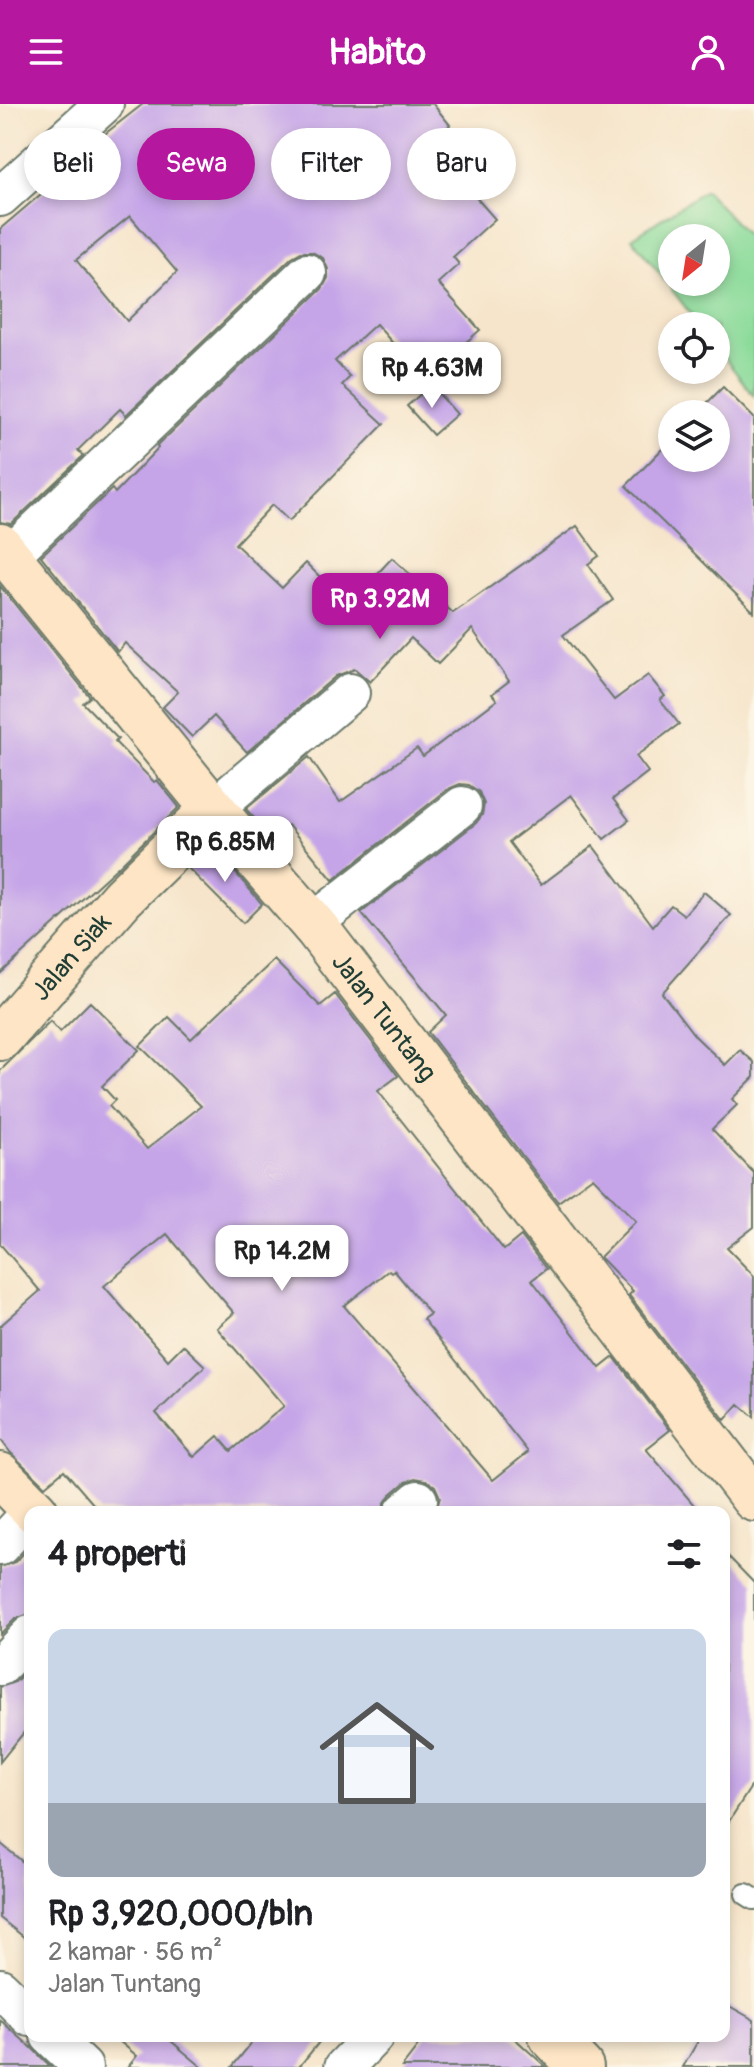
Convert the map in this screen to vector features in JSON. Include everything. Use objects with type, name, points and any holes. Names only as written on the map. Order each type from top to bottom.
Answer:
[{"type":"street","points":[[0,197],[104,104]]},
{"type":"street","points":[[4,551],[307,273]]},
{"type":"street","name":"Jalan Tuntang","points":[[4,551],[213,809],[312,924],[754,1499]]},
{"type":"street","points":[[213,809],[350,693]]},
{"type":"street","points":[[312,924],[462,806]]},
{"type":"street","name":"Jalan Siak","points":[[0,1038],[122,898],[213,809]]},
{"type":"street","points":[[0,1475],[28,1506]]},
{"type":"street","points":[[0,1546],[24,1521]]},
{"type":"street","points":[[0,1666],[24,1641]]},
{"type":"street","points":[[0,1988],[24,2011]]},
{"type":"street","points":[[56,2042],[83,2067]]},
{"type":"street","points":[[344,2067],[368,2042]]},
{"type":"street","points":[[557,2042],[581,2067]]},
{"type":"green space","points":[[705,190],[754,243],[754,396],[730,365],[730,312],[689,312],[677,296],[730,296],[730,224],[658,224],[658,272],[632,238]]},
{"type":"building","points":[[143,104],[433,104],[450,125],[447,128],[407,128],[407,200],[478,200],[495,219],[453,257],[459,264],[438,283],[480,330],[424,379],[376,324],[335,361],[350,377],[342,385],[384,424],[289,521],[272,505],[235,544],[282,588],[306,563],[348,605],[392,558],[453,613],[577,526],[599,556],[588,564],[613,600],[563,635],[614,700],[648,675],[665,696],[660,700],[679,724],[636,756],[648,772],[613,799],[629,820],[604,839],[571,795],[509,842],[541,885],[593,846],[653,926],[671,905],[684,915],[704,892],[731,915],[662,993],[695,1036],[725,1065],[740,1050],[754,1062],[754,1077],[732,1099],[737,1105],[712,1129],[754,1173],[754,1227],[727,1248],[754,1276],[754,1417],[739,1404],[725,1420],[629,1295],[633,1291],[600,1257],[636,1221],[593,1177],[558,1202],[428,1032],[446,1015],[361,913],[476,823],[482,815],[484,804],[479,792],[469,785],[460,784],[448,789],[333,880],[288,825],[271,837],[246,809],[309,757],[340,802],[417,748],[423,756],[497,700],[492,694],[509,681],[472,629],[438,664],[411,638],[370,682],[355,669],[336,676],[247,752],[214,716],[192,737],[163,707],[178,692],[125,643],[118,652],[41,556],[112,489],[115,493],[157,446],[322,289],[328,278],[323,258],[312,252],[301,252],[292,257],[126,415],[120,409],[78,450],[83,456],[11,524],[0,522],[0,229],[34,200],[121,200],[121,128],[112,128]],"holes":[[[130,216],[177,272],[127,321],[76,260]]]},
{"type":"building","points":[[431,385],[457,414],[433,435],[407,406]]},
{"type":"building","points":[[723,387],[754,418],[754,612],[626,486],[658,453],[658,472],[730,472],[730,400],[710,400]]},
{"type":"building","points":[[0,586],[90,697],[83,703],[118,739],[115,742],[154,782],[157,780],[179,807],[0,974]]},
{"type":"building","points":[[212,845],[262,904],[243,923],[188,868]]},
{"type":"building","points":[[274,960],[320,1006],[335,994],[398,1076],[378,1091],[504,1250],[521,1236],[546,1269],[532,1280],[600,1368],[614,1357],[670,1430],[646,1449],[695,1506],[438,1506],[440,1497],[435,1486],[415,1478],[390,1495],[384,1506],[95,1506],[64,1470],[45,1486],[0,1439],[0,1326],[40,1291],[0,1244],[0,1071],[50,1021],[60,1032],[90,1002],[139,1050],[102,1086],[115,1100],[109,1106],[147,1149],[201,1106],[140,1046],[169,1017],[191,1039]],"holes":[[[167,1234],[234,1313],[217,1328],[284,1406],[231,1451],[218,1436],[194,1457],[156,1413],[205,1366],[183,1345],[168,1360],[104,1286]],[[389,1270],[394,1270],[430,1314],[423,1319],[528,1452],[493,1480],[344,1306]]]},
{"type":"building","points":[[24,1553],[24,1616],[15,1619],[0,1634],[0,1567],[15,1562]]},
{"type":"building","points":[[730,1558],[754,1583],[754,1782],[730,1820]]},
{"type":"building","points":[[24,1673],[24,1732],[0,1762],[0,1687],[15,1682]]},
{"type":"building","points":[[0,1843],[24,1863],[24,1937],[0,1918]]},
{"type":"building","points":[[730,2006],[754,2020],[754,2067],[683,2067],[698,2042],[730,2042]]},
{"type":"building","points":[[0,2020],[51,2067],[0,2067]]},
{"type":"building","points":[[120,2042],[172,2042],[202,2067],[128,2067],[137,2056]]},
{"type":"building","points":[[252,2042],[319,2042],[299,2067],[232,2067]]},
{"type":"building","points":[[421,2042],[519,2042],[546,2067],[402,2067]]}]
